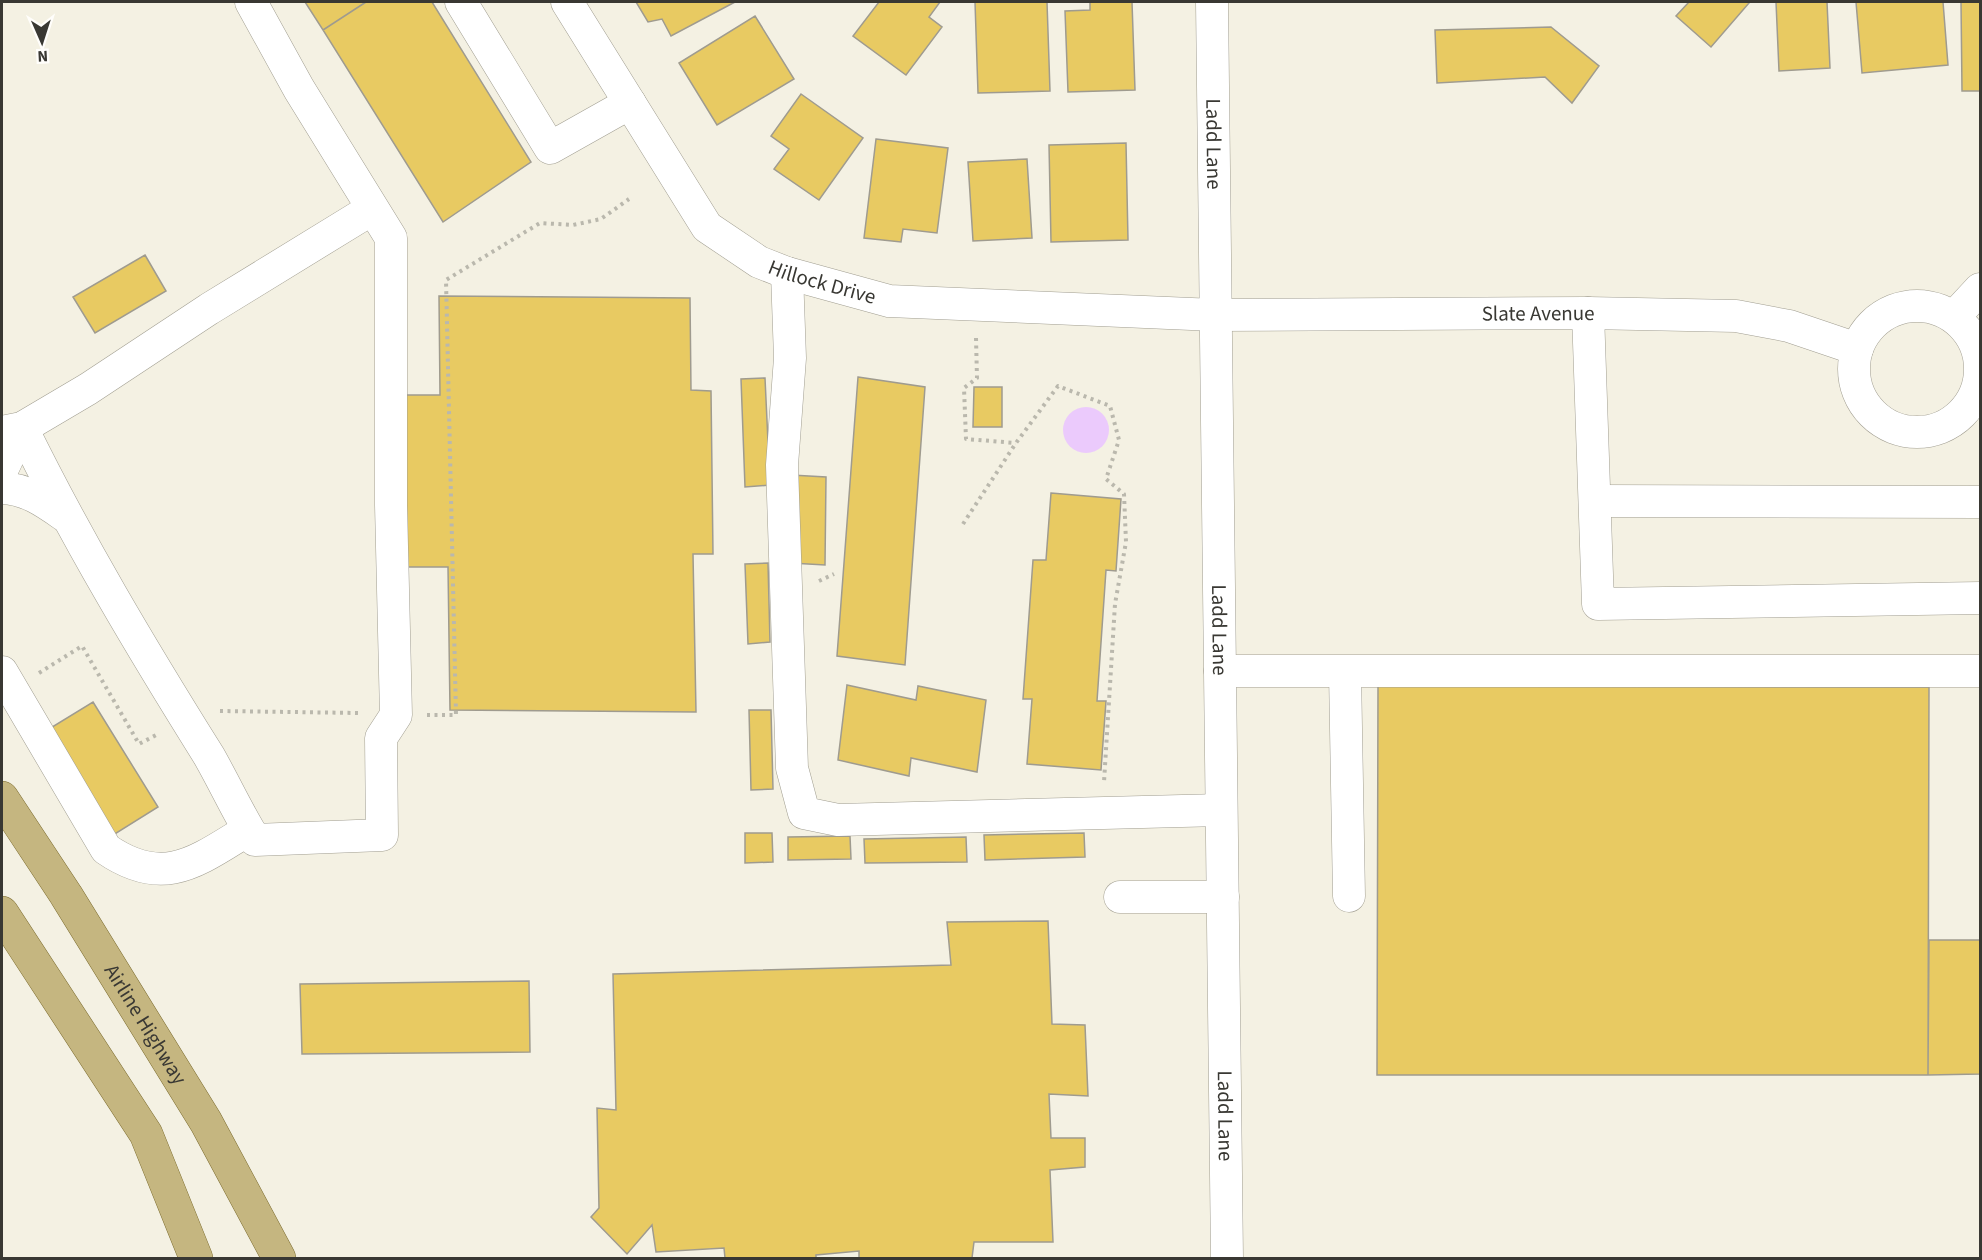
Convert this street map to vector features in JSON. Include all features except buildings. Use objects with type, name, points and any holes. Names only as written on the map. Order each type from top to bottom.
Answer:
[{"type":"main road","name":"Airline Highway","points":[[2,798],[66,895],[199,1112],[279,1258]]},
{"type":"main road","points":[[2,914],[146,1134],[196,1258]]},
{"type":"street","points":[[12,430],[65,516],[161,682],[210,758],[255,840],[382,835],[381,738],[396,715],[391,238],[299,89],[251,2]]},
{"type":"street","points":[[461,2],[550,148],[630,103]]},
{"type":"street","name":"Hillock Drive","points":[[567,2],[707,226],[759,262],[788,273],[888,301],[1215,315]]},
{"type":"street","name":"Ladd Lane","points":[[1212,2],[1227,1258]]},
{"type":"street","points":[[2,470],[12,430],[372,209]]},
{"type":"street","points":[[788,273],[790,358],[782,465],[792,768],[804,813],[838,820],[1221,810]]},
{"type":"street","points":[[1954,317],[1980,289]]},
{"type":"street","points":[[1916,305],[1936,308],[1954,317],[1969,332],[1978,351],[1980,372],[1972,419],[1927,431],[1905,431],[1885,423],[1868,410],[1858,391],[1853,370],[1857,349],[1866,332],[1880,318],[1897,309],[1916,305]]},
{"type":"street","points":[[1588,312],[1598,604],[1980,598]]},
{"type":"street","name":"Slate Avenue","points":[[1215,315],[1588,312],[1736,316],[1789,326],[1857,349]]},
{"type":"street","points":[[2,488],[15,488],[39,498],[65,516]]},
{"type":"street","points":[[1595,501],[1980,501]]},
{"type":"street","points":[[1220,671],[1980,671]]},
{"type":"street","points":[[2,672],[106,849],[124,862],[162,871],[197,861],[249,830]]},
{"type":"street","points":[[1345,672],[1349,896]]},
{"type":"street","points":[[1120,897],[1222,897]]},
{"type":"path","points":[[976,305],[977,378],[964,388],[966,439],[1016,443]]},
{"type":"path","points":[[963,524],[1016,443],[1058,386],[1110,406],[1119,441],[1106,479],[1124,494],[1126,542],[1115,604],[1103,789]]},
{"type":"path","points":[[811,584],[834,574]]},
{"type":"shaded area","points":[[1086,407],[1102,414],[1109,430],[1102,446],[1086,453],[1070,446],[1063,430],[1070,414]]}]
